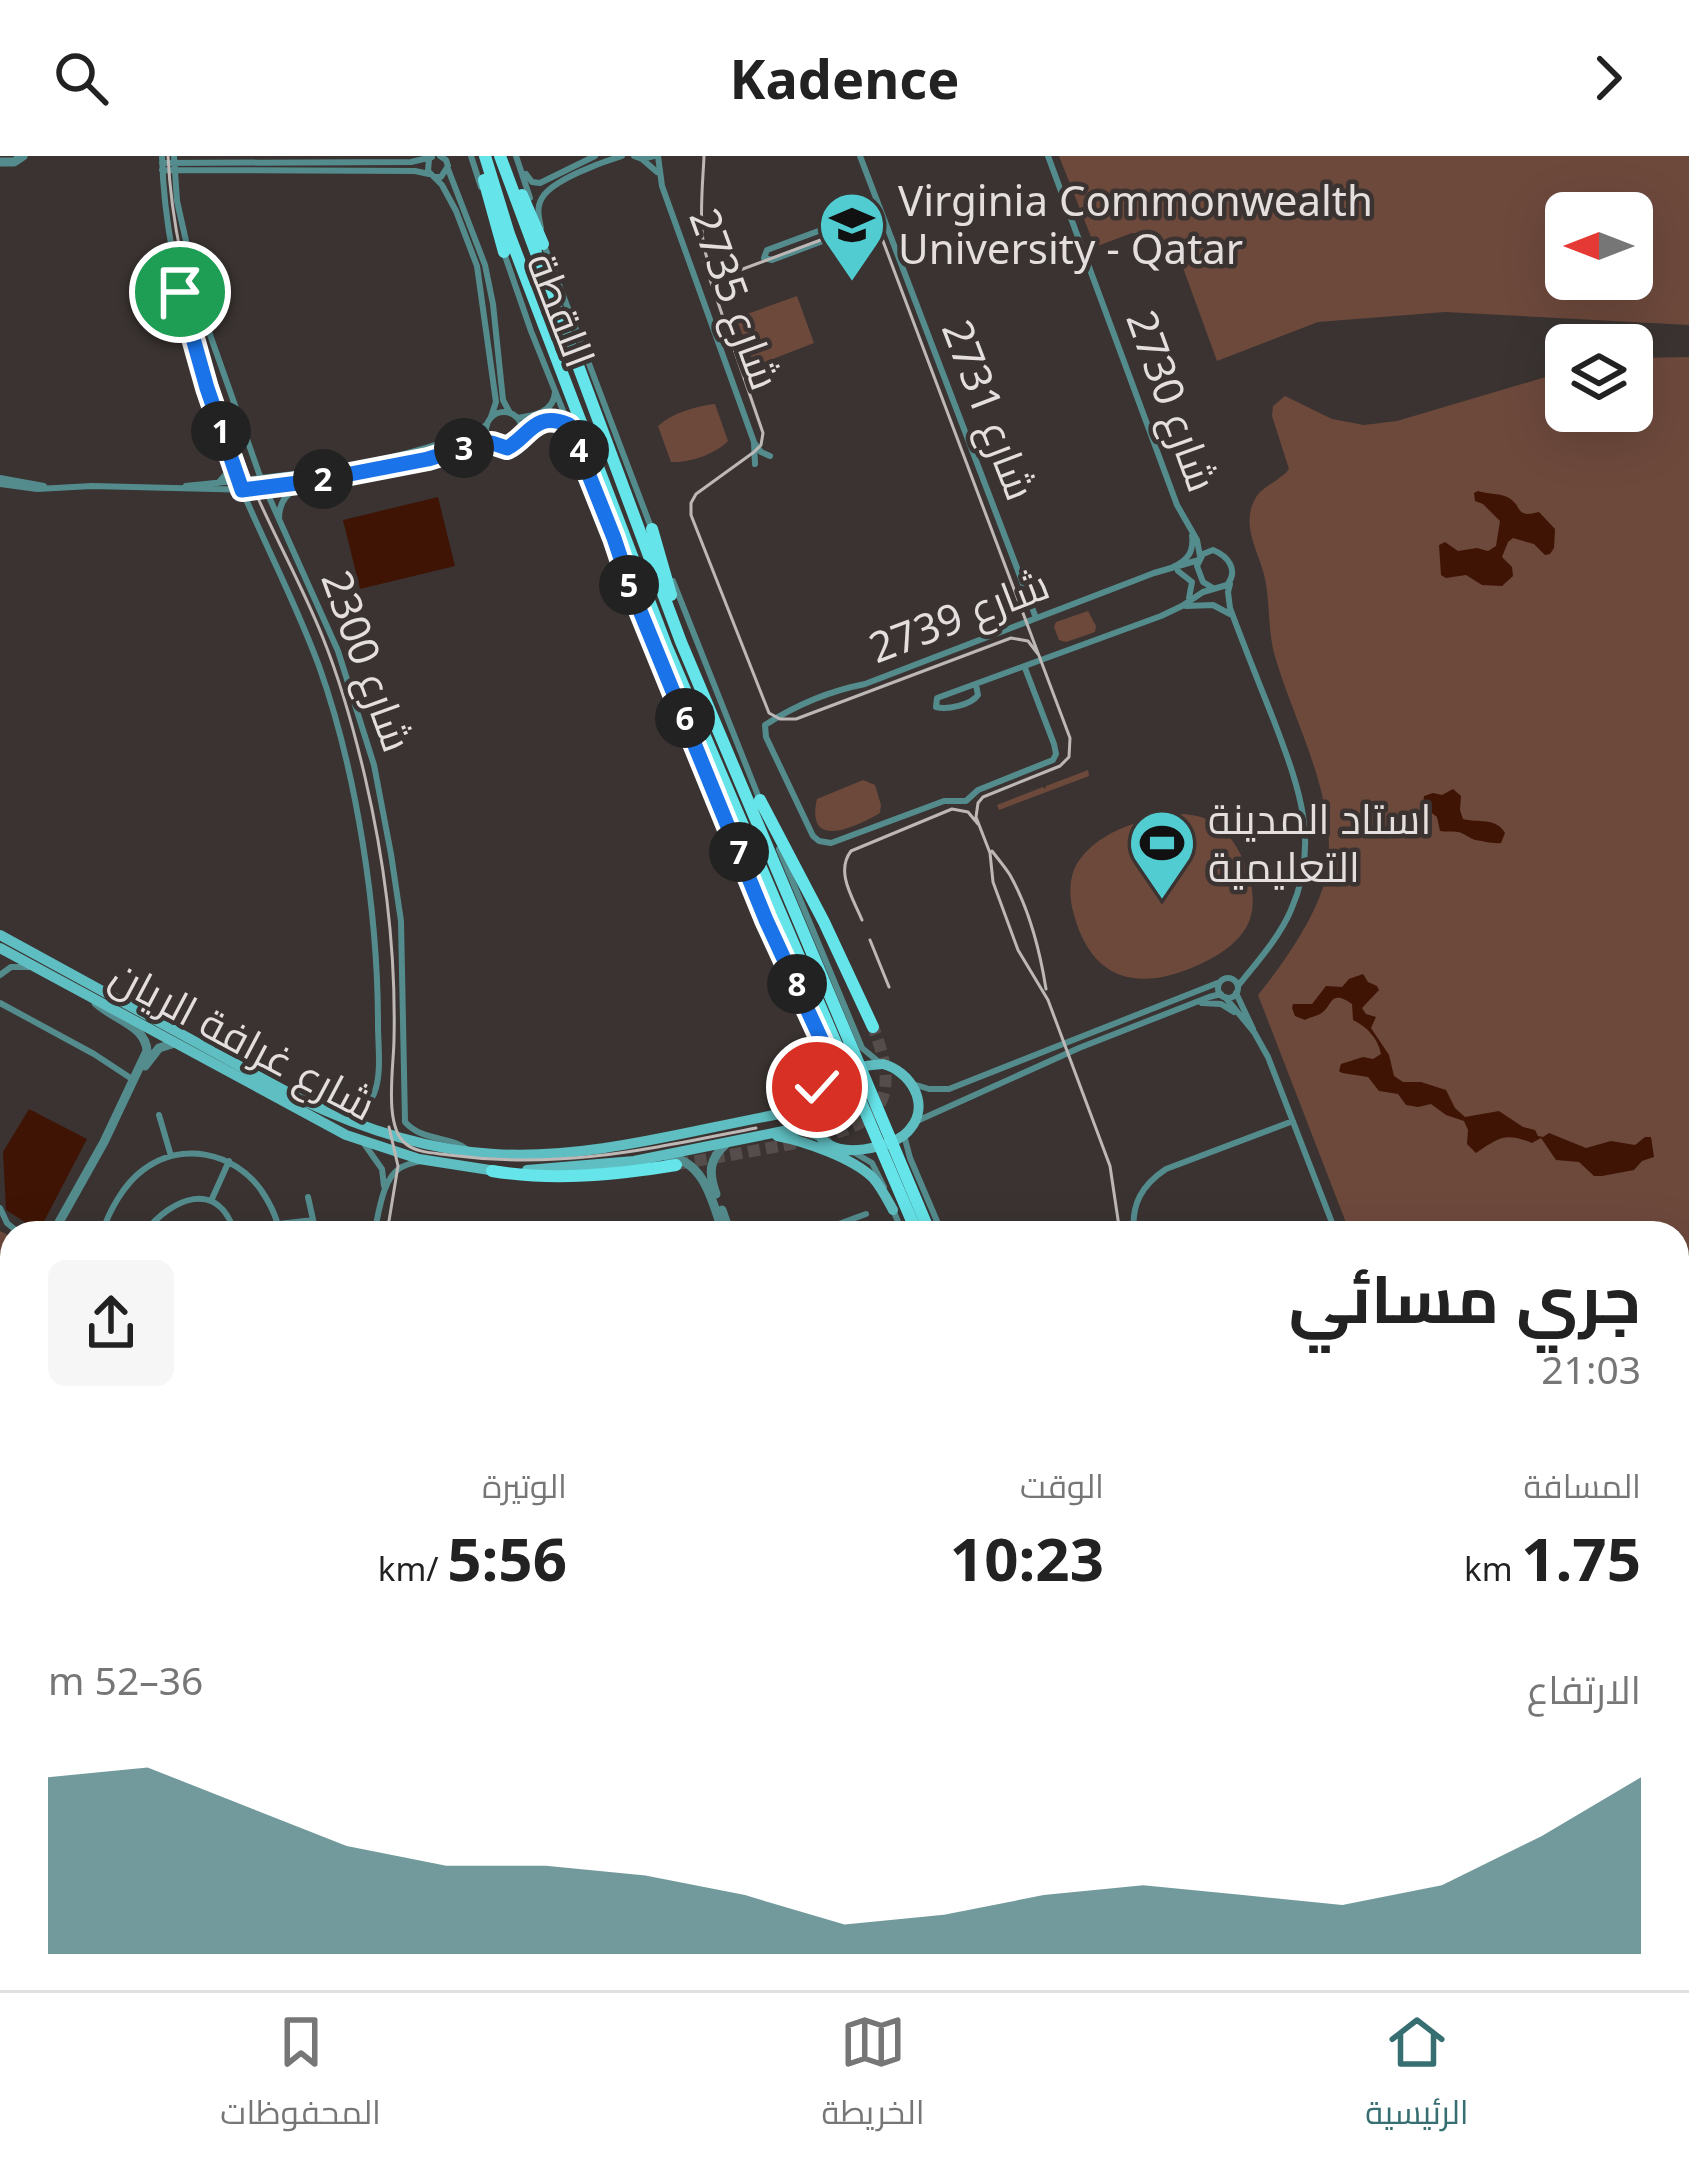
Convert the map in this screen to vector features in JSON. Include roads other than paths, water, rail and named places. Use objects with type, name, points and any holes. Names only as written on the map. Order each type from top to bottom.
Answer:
[{"type":"main road","points":[[478,156],[504,252]]},
{"type":"main road","name":"اللقطة","points":[[478,156],[666,645],[747,801]]},
{"type":"main road","points":[[502,156],[543,244]]},
{"type":"main road","name":"اللقطة","points":[[502,156],[698,682],[853,1068],[892,1140],[925,1221]]},
{"type":"main road","points":[[652,529],[698,682]]},
{"type":"main road","points":[[614,538],[666,645]]},
{"type":"main road","points":[[747,801],[828,968]]},
{"type":"main road","points":[[747,801],[794,978]]},
{"type":"main road","points":[[747,801],[824,922],[873,1027]]},
{"type":"main road","name":"شارع غرافة الريان","points":[[0,935],[300,1100],[399,1137],[494,1154],[581,1150],[785,1113],[814,1093]]},
{"type":"main road","name":"شارع غرافة الريان","points":[[0,948],[320,1123],[362,1142],[423,1160],[492,1171],[579,1168],[796,1130],[819,1136]]},
{"type":"main road","points":[[814,1093],[831,1076],[883,1064],[900,1070],[912,1083],[917,1102],[914,1123],[892,1140],[846,1150],[819,1136]]},
{"type":"main road","name":"اللقطة","points":[[814,1093],[811,1118],[819,1136]]},
{"type":"main road","points":[[767,1135],[792,1139],[859,1167],[879,1186],[893,1210]]},
{"type":"main road","name":"اللقطة","points":[[892,1140],[914,1221]]},
{"type":"main road","points":[[492,1171],[534,1178],[676,1165]]},
{"type":"street","points":[[0,162],[23,156]]},
{"type":"street","points":[[435,156],[427,165],[456,211],[481,283],[496,402],[487,435],[501,448],[512,447],[521,434],[550,421],[569,425]]},
{"type":"street","points":[[162,163],[411,162],[435,156],[446,160],[485,265],[503,400],[521,426],[521,434]]},
{"type":"street","points":[[517,156],[529,179],[540,183],[596,156]]},
{"type":"street","name":"اللقطة","points":[[517,156],[543,244],[652,529],[747,801]]},
{"type":"street","points":[[543,244],[538,207],[545,194],[568,178],[633,157],[656,156]]},
{"type":"street","name":"شارع 2735","points":[[656,156],[659,176],[754,442],[770,456]]},
{"type":"street","name":"شارع 2731","points":[[860,156],[1036,619]]},
{"type":"street","name":"شارع 2730","points":[[1048,156],[1178,505],[1197,540],[1199,559]]},
{"type":"street","name":"شارع 2735","points":[[633,157],[652,166],[659,176]]},
{"type":"street","name":"شارع 2300","points":[[162,163],[168,232],[183,302],[229,455],[319,664],[354,799],[376,949],[376,1088],[362,1111],[335,1115]]},
{"type":"street","points":[[174,163],[415,171],[441,177],[448,169]]},
{"type":"street","name":"شارع 2300","points":[[174,163],[182,226],[202,312],[279,523],[338,651],[379,788],[400,921],[404,1118],[416,1133],[461,1144],[467,1150]]},
{"type":"street","points":[[875,198],[870,212],[766,250],[764,258],[772,260],[874,221],[880,210]]},
{"type":"street","points":[[874,221],[886,227]]},
{"type":"street","points":[[168,232],[172,225],[182,226]]},
{"type":"street","name":"اللقطة","points":[[504,252],[630,586],[766,920],[826,1050],[814,1093]]},
{"type":"street","points":[[0,481],[52,488],[240,486],[442,442],[500,412],[538,414],[552,406],[555,388]]},
{"type":"street","name":"شارع 2735","points":[[754,442],[755,464]]},
{"type":"street","points":[[173,489],[218,483],[265,488],[314,481],[492,443]]},
{"type":"street","points":[[218,483],[228,472],[229,455]]},
{"type":"street","points":[[279,523],[284,498],[314,481]]},
{"type":"street","points":[[1169,569],[1187,558],[1191,532]]},
{"type":"street","name":"شارع 2730","points":[[1191,532],[1213,550]]},
{"type":"street","points":[[914,1123],[1079,1048],[1237,990],[1292,908],[1304,871],[1305,820],[1297,780],[1232,612],[1228,592],[1233,575],[1228,560],[1213,550],[1199,559],[1194,598]]},
{"type":"street","name":"شارع 2739","points":[[1025,668],[1054,744],[1053,760],[978,790],[966,801],[944,801],[831,843],[813,836],[785,782],[765,729],[769,722],[841,688],[865,684],[1199,559]]},
{"type":"street","points":[[1180,567],[1199,575],[1232,612]]},
{"type":"street","points":[[1169,569],[1183,572],[1192,582],[1191,595],[1182,606]]},
{"type":"street","points":[[976,685],[977,697],[970,702],[940,709],[935,704],[937,698],[1025,668],[1231,583]]},
{"type":"street","points":[[1182,606],[1214,605],[1232,612]]},
{"type":"street","points":[[0,975],[11,967],[34,967]]},
{"type":"street","points":[[828,968],[862,1048],[883,1064]]},
{"type":"street","points":[[912,1083],[949,1089],[1252,968]]},
{"type":"street","points":[[1230,978],[1268,1057],[1331,1221]]},
{"type":"street","points":[[1220,982],[1223,995],[1254,1032]]},
{"type":"street","points":[[59,1221],[147,1051],[143,1034],[93,999]]},
{"type":"street","points":[[0,1003],[136,1078]]},
{"type":"street","points":[[1192,1004],[1221,1004],[1244,1021]]},
{"type":"street","points":[[147,1041],[153,1040],[159,1048]]},
{"type":"street","points":[[136,1078],[159,1048],[175,1043]]},
{"type":"street","points":[[159,1115],[170,1156]]},
{"type":"street","points":[[1133,1221],[1138,1197],[1166,1169],[1293,1121]]},
{"type":"street","name":"اللقطة","points":[[892,1140],[910,1158],[937,1221]]},
{"type":"street","points":[[362,1142],[382,1169],[384,1195]]},
{"type":"street","points":[[724,1221],[711,1165],[727,1143]]},
{"type":"street","points":[[846,1150],[872,1162],[898,1221]]},
{"type":"street","points":[[107,1221],[117,1200],[145,1168],[170,1156],[204,1154],[230,1161],[249,1174],[276,1221]]},
{"type":"street","points":[[649,1158],[684,1160],[710,1193]]},
{"type":"street","points":[[377,1221],[396,1170],[423,1160]]},
{"type":"street","points":[[711,1165],[704,1160],[699,1164],[723,1221]]},
{"type":"street","points":[[211,1201],[230,1161]]},
{"type":"street","points":[[308,1197],[313,1220],[309,1221]]},
{"type":"street","points":[[154,1221],[179,1202],[194,1198],[211,1201],[230,1221]]},
{"type":"street","points":[[847,1221],[866,1214]]},
{"type":"tunnel","points":[[677,1164],[817,1138],[859,1123],[882,1098],[886,1080],[873,1027]]},
{"type":"tram line","points":[[168,156],[179,247],[210,365],[253,485],[330,655],[365,777],[391,940],[391,1095],[399,1136],[410,1147],[427,1152],[529,1160],[604,1155],[756,1128]]},
{"type":"tram line","points":[[704,156],[703,236],[705,252],[717,274],[732,273],[853,228],[868,228],[883,241],[1070,738],[1069,757],[1060,766],[983,797],[976,817],[1018,950],[1048,1000],[1110,1166],[1118,1221]]},
{"type":"tram line","points":[[704,262],[763,433],[754,452],[696,494],[691,515],[769,713],[796,719],[1011,638],[1028,641],[1038,654]]},
{"type":"tram line","points":[[862,920],[845,876],[851,851],[952,809],[968,812],[978,824]]},
{"type":"tram line","points":[[992,851],[1023,902],[1046,989]]},
{"type":"tram line","points":[[870,940],[889,987]]},
{"type":"tram line","points":[[389,1127],[398,1166],[389,1221]]},
{"type":"place","name":"Virginia Commonwealth University - Qatar","points":[[852,284]]},
{"type":"place","name":"استاد المدينة التعليمية","points":[[1162,902]]}]
